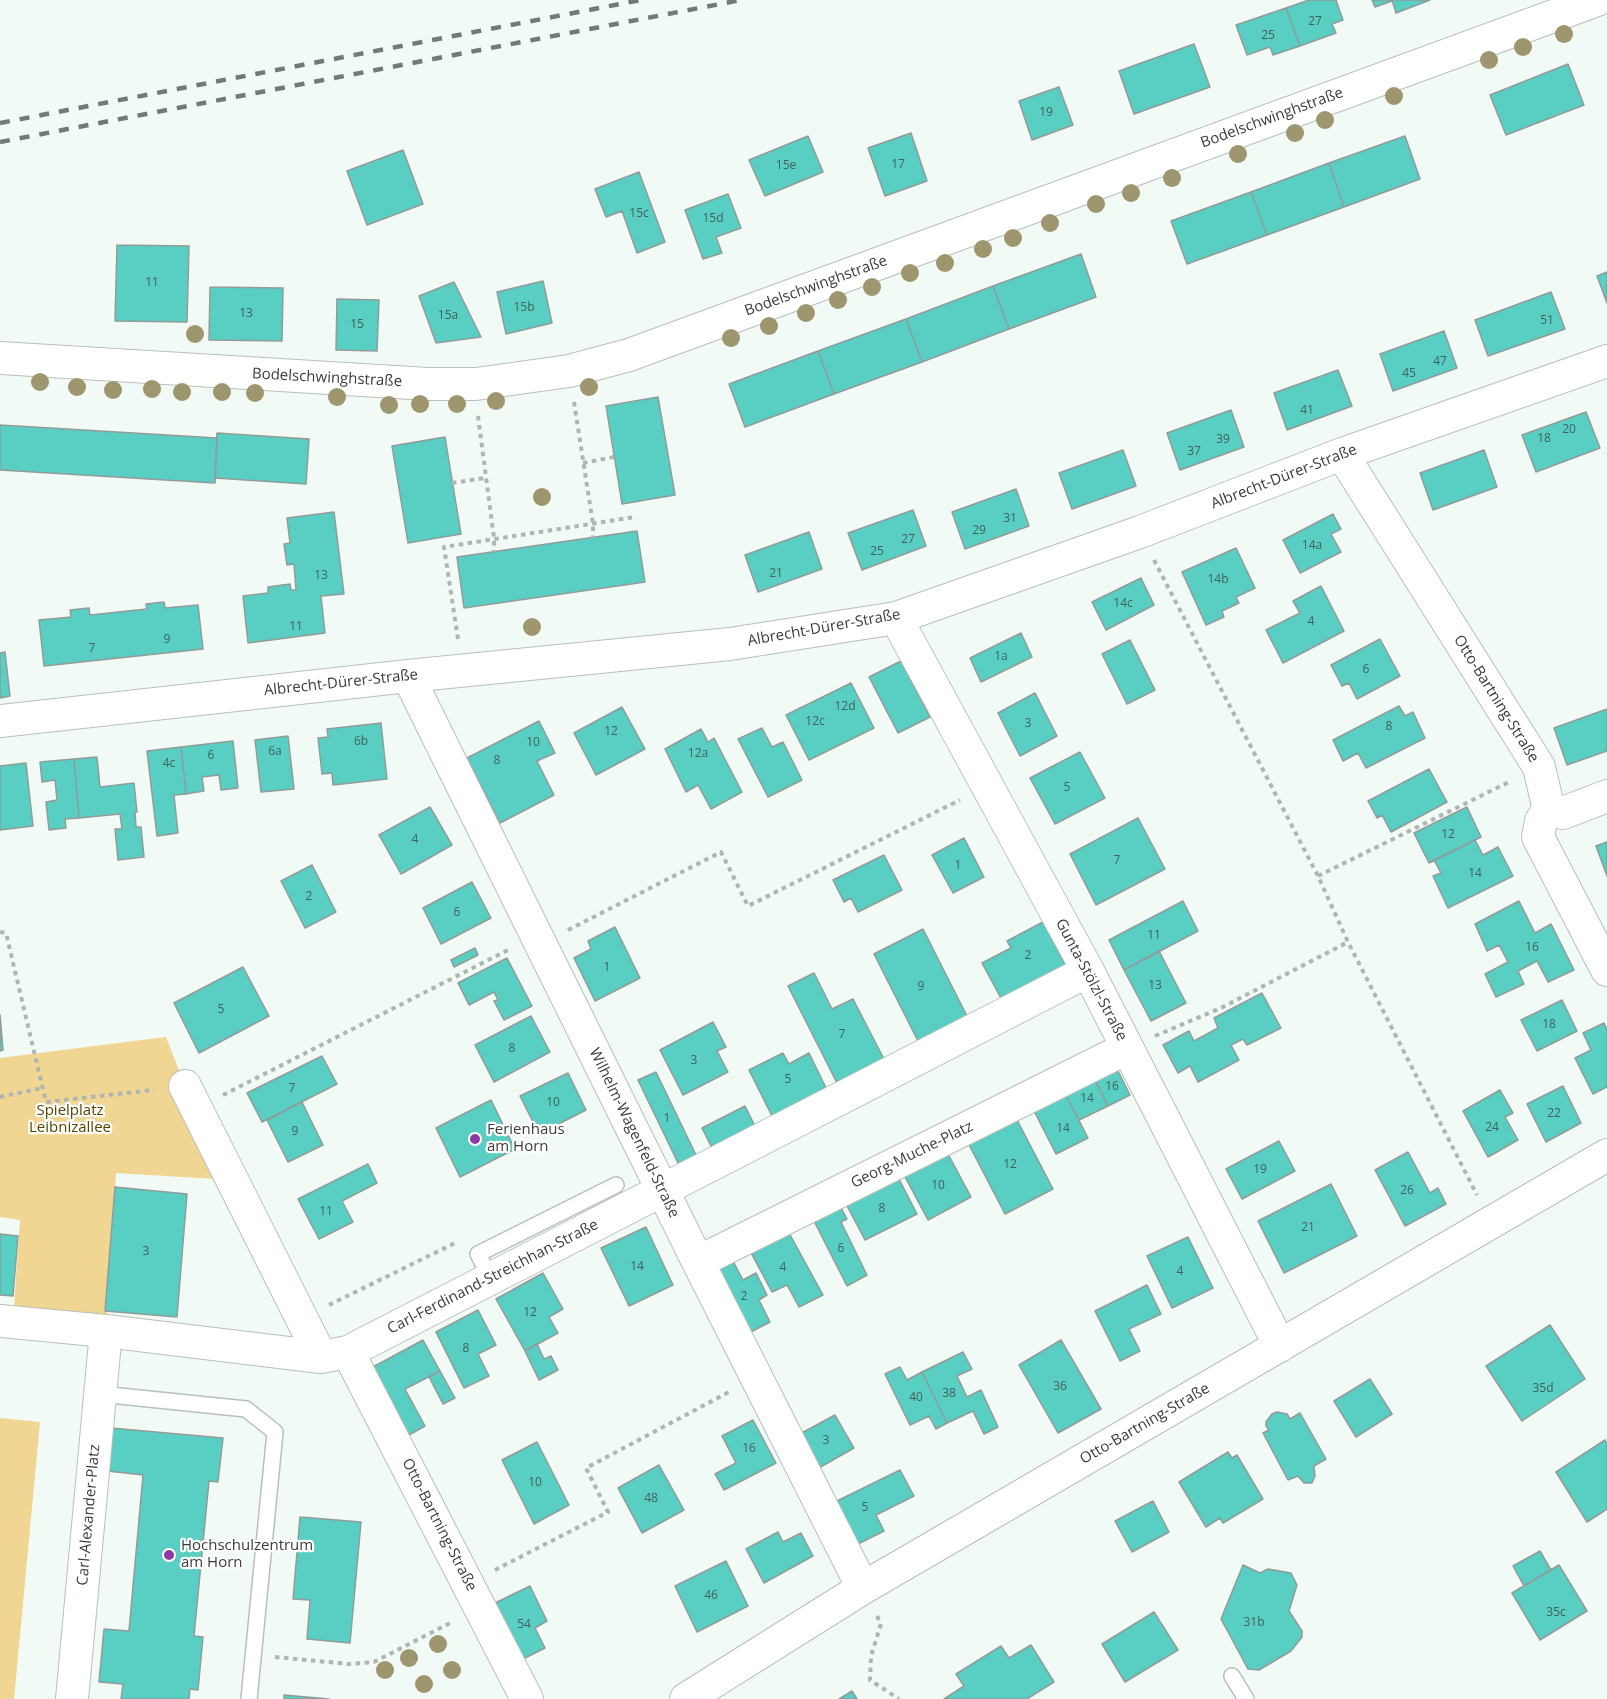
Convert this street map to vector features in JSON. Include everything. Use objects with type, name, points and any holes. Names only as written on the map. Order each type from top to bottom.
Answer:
[{"type":"street","name":"Bodelschwinghstraße","points":[[0,358],[428,384],[476,384],[569,371],[629,355],[1597,0]]},
{"type":"street","name":"Albrecht-Dürer-Straße","points":[[0,722],[463,670],[730,644],[896,618],[1140,532],[1342,454],[1607,361]]},
{"type":"street","name":"Otto-Bartning-Straße","points":[[1342,454],[1539,767]]},
{"type":"street","name":"Gunta-Stölzl-Straße","points":[[896,618],[1088,971],[1280,1346]]},
{"type":"street","name":"Wilhelm-Wagenfeld-Straße","points":[[408,676],[698,1262],[863,1588]]},
{"type":"street","points":[[1539,767],[1549,810],[1541,821],[1538,837],[1607,970]]},
{"type":"street","points":[[1549,810],[1563,813],[1607,796]]},
{"type":"street","points":[[663,1191],[1088,971]]},
{"type":"street","name":"Georg-Muche-Platz","points":[[698,1262],[1127,1048]]},
{"type":"street","points":[[190,1097],[335,1354]]},
{"type":"street","name":"Otto-Bartning-Straße","points":[[686,1699],[863,1588],[1607,1155]]},
{"type":"street","name":"Carl-Ferdinand-Streichhan-Straße","points":[[335,1354],[663,1191]]},
{"type":"street","points":[[0,1321],[335,1354]]},
{"type":"street","name":"Carl-Alexander-Platz","points":[[72,1699],[106,1331]]},
{"type":"street","name":"Otto-Bartning-Straße","points":[[335,1354],[469,1584],[527,1699]]},
{"type":"lane","points":[[490,1278],[478,1254],[616,1185]]},
{"type":"lane","points":[[100,1394],[246,1409],[275,1432],[249,1699]]},
{"type":"lane","points":[[1232,1676],[1246,1699]]},
{"type":"path","points":[[574,398],[593,524],[593,538]]},
{"type":"path","points":[[477,411],[494,552]]},
{"type":"path","points":[[584,463],[614,457]]},
{"type":"path","points":[[452,483],[485,478]]},
{"type":"path","points":[[463,670],[444,547],[636,517]]},
{"type":"path","points":[[1140,532],[1318,876],[1348,942],[1491,1223]]},
{"type":"path","name":"Otto-Bartning-Straße","points":[[1318,876],[1539,767]]},
{"type":"path","points":[[0,933],[6,933],[46,1102],[190,1097],[539,940],[721,852],[748,906],[987,786]]},
{"type":"path","points":[[1127,1048],[1221,1008],[1348,942]]},
{"type":"path","points":[[0,1097],[43,1088]]},
{"type":"path","points":[[469,1584],[608,1512],[586,1468],[756,1377]]},
{"type":"path","points":[[863,1588],[881,1624],[871,1656],[870,1680],[899,1699]]},
{"type":"path","points":[[254,1655],[349,1664],[374,1662],[453,1622]]},
{"type":"green space","name":"Spielplatz Leibnizallee","points":[[166,1037],[185,1086],[232,1180],[116,1173],[106,1331],[13,1322],[20,1220],[0,1217],[0,1058]]},
{"type":"green space","points":[[0,1418],[40,1422],[14,1699],[0,1699]]},
{"type":"building","points":[[1309,0],[1336,0],[1343,20],[1332,24],[1336,33],[1300,46],[1286,8]]},
{"type":"building","points":[[1372,0],[1392,0],[1392,1],[1375,7]]},
{"type":"building","points":[[1392,0],[1430,0],[1396,13]]},
{"type":"building","points":[[1286,8],[1300,46],[1273,55],[1270,47],[1247,55],[1236,25]]},
{"type":"building","points":[[1194,44],[1210,87],[1134,114],[1119,71]]},
{"type":"building","points":[[1568,64],[1584,105],[1506,135],[1490,95]]},
{"type":"building","points":[[1059,87],[1073,125],[1032,140],[1019,101]]},
{"type":"building","points":[[911,133],[927,181],[885,196],[868,148]]},
{"type":"building","points":[[808,136],[823,172],[765,196],[749,160]]},
{"type":"building","points":[[1405,136],[1420,179],[1344,207],[1329,163]]},
{"type":"building","points":[[403,150],[423,204],[367,225],[347,171]]},
{"type":"building","points":[[1329,163],[1344,207],[1267,235],[1251,192]]},
{"type":"building","points":[[639,172],[665,242],[637,253],[622,211],[606,217],[595,189]]},
{"type":"building","points":[[1251,192],[1267,235],[1187,264],[1171,221]]},
{"type":"building","points":[[728,194],[741,228],[716,237],[722,253],[703,259],[685,210]]},
{"type":"building","points":[[117,245],[189,246],[187,322],[115,321]]},
{"type":"building","points":[[1081,254],[1096,297],[1009,329],[993,286]]},
{"type":"building","points":[[1607,272],[1607,303],[1597,276]]},
{"type":"building","points":[[543,281],[552,323],[506,334],[497,292]]},
{"type":"building","points":[[454,282],[481,337],[436,343],[419,296]]},
{"type":"building","points":[[993,286],[1009,329],[922,362],[906,319]]},
{"type":"building","points":[[210,287],[283,288],[282,341],[209,340]]},
{"type":"building","points":[[1551,292],[1565,329],[1488,356],[1475,320]]},
{"type":"building","points":[[337,299],[379,300],[377,351],[336,350]]},
{"type":"building","points":[[906,319],[922,362],[834,394],[818,351]]},
{"type":"building","points":[[1444,331],[1457,368],[1393,391],[1380,354]]},
{"type":"building","points":[[818,351],[834,394],[745,427],[729,384]]},
{"type":"building","points":[[1338,370],[1352,406],[1287,430],[1274,393]]},
{"type":"building","points":[[658,397],[675,495],[622,504],[606,406]]},
{"type":"building","points":[[1231,410],[1244,447],[1180,470],[1167,433]]},
{"type":"building","points":[[1586,412],[1600,448],[1536,472],[1522,435]]},
{"type":"building","points":[[0,425],[217,438],[215,483],[0,470]]},
{"type":"building","points":[[217,433],[309,439],[306,484],[215,478]]},
{"type":"building","points":[[445,437],[461,534],[408,543],[392,446]]},
{"type":"building","points":[[1123,450],[1136,486],[1072,509],[1059,473]]},
{"type":"building","points":[[1484,450],[1497,487],[1433,510],[1420,473]]},
{"type":"building","points":[[1016,489],[1029,526],[965,549],[952,512]]},
{"type":"building","points":[[913,510],[926,546],[862,570],[848,533]]},
{"type":"building","points":[[334,512],[344,594],[321,596],[325,633],[248,643],[243,596],[268,593],[268,587],[290,584],[291,590],[296,590],[294,564],[287,565],[284,544],[290,543],[287,518]]},
{"type":"building","points":[[1333,514],[1341,529],[1331,534],[1341,552],[1300,573],[1283,540]]},
{"type":"building","points":[[637,531],[645,582],[464,608],[457,557]]},
{"type":"building","points":[[809,532],[822,569],[758,592],[745,555]]},
{"type":"building","points":[[1236,548],[1255,588],[1236,597],[1239,603],[1222,611],[1224,617],[1206,625],[1182,572]]},
{"type":"building","points":[[1141,578],[1154,605],[1106,630],[1092,602]]},
{"type":"building","points":[[1321,586],[1344,631],[1283,663],[1266,630],[1300,613],[1293,601]]},
{"type":"building","points":[[164,602],[165,608],[198,605],[203,649],[44,666],[39,620],[71,617],[70,610],[89,608],[90,615],[147,609],[146,604]]},
{"type":"building","points":[[1021,633],[1032,657],[981,682],[970,658]]},
{"type":"building","points":[[1380,639],[1400,676],[1357,699],[1349,683],[1342,686],[1331,665]]},
{"type":"building","points":[[1130,640],[1155,690],[1127,704],[1102,654]]},
{"type":"building","points":[[5,652],[10,696],[0,698],[0,653]]},
{"type":"building","points":[[901,661],[930,717],[898,733],[869,677]]},
{"type":"building","points":[[851,683],[874,728],[809,760],[786,715]]},
{"type":"building","points":[[1035,693],[1057,736],[1020,756],[998,713]]},
{"type":"building","points":[[1399,706],[1405,716],[1413,712],[1425,738],[1366,768],[1358,753],[1343,761],[1333,740]]},
{"type":"building","points":[[622,707],[645,749],[596,775],[574,733]]},
{"type":"building","points":[[1607,709],[1607,751],[1567,765],[1554,728]]},
{"type":"building","points":[[539,721],[555,753],[537,761],[554,795],[500,823],[467,758]]},
{"type":"building","points":[[381,723],[387,779],[333,785],[332,773],[322,774],[318,738],[328,737],[327,729]]},
{"type":"building","points":[[762,728],[772,747],[783,742],[802,780],[768,797],[738,739]]},
{"type":"building","points":[[701,729],[708,742],[714,738],[742,792],[711,809],[698,785],[686,792],[665,749]]},
{"type":"building","points":[[288,736],[294,789],[261,792],[255,740]]},
{"type":"building","points":[[233,741],[238,788],[221,790],[219,775],[202,777],[204,791],[186,794],[181,747]]},
{"type":"building","points":[[181,747],[186,794],[174,795],[178,833],[157,836],[147,751]]},
{"type":"building","points":[[1080,752],[1105,798],[1055,824],[1030,778]]},
{"type":"building","points":[[97,757],[100,787],[134,783],[136,827],[141,827],[144,857],[118,860],[115,829],[122,829],[120,814],[79,818],[74,759]]},
{"type":"building","points":[[74,759],[79,818],[65,819],[66,828],[49,830],[46,802],[57,800],[55,780],[42,782],[40,762]]},
{"type":"building","points":[[26,763],[33,826],[0,830],[0,766]]},
{"type":"building","points":[[1429,769],[1447,802],[1391,832],[1382,815],[1377,818],[1368,801]]},
{"type":"building","points":[[430,807],[452,845],[401,874],[379,835]]},
{"type":"building","points":[[1467,807],[1481,837],[1429,863],[1414,833]]},
{"type":"building","points":[[1138,818],[1165,869],[1096,905],[1070,854]]},
{"type":"building","points":[[964,838],[984,877],[953,893],[932,855]]},
{"type":"building","points":[[1475,840],[1483,855],[1498,847],[1513,876],[1448,908],[1433,876],[1441,873],[1434,860]]},
{"type":"building","points":[[1607,842],[1607,876],[1596,846]]},
{"type":"building","points":[[884,855],[902,890],[858,912],[851,898],[844,902],[833,880]]},
{"type":"building","points":[[312,865],[336,912],[305,928],[281,881]]},
{"type":"building","points":[[472,882],[491,918],[441,944],[423,908]]},
{"type":"building","points":[[1183,901],[1198,931],[1124,970],[1109,940]]},
{"type":"building","points":[[1519,901],[1535,933],[1551,924],[1574,970],[1548,982],[1537,961],[1518,971],[1524,984],[1496,997],[1485,974],[1508,962],[1499,945],[1487,951],[1475,924]]},
{"type":"building","points":[[1043,922],[1067,968],[1003,1002],[982,963],[1011,948],[1007,941]]},
{"type":"building","points":[[615,927],[640,978],[595,1001],[574,958],[591,949],[588,941]]},
{"type":"building","points":[[923,929],[969,1020],[920,1045],[874,954]]},
{"type":"building","points":[[475,948],[478,955],[454,967],[451,960]]},
{"type":"building","points":[[1159,951],[1186,1003],[1151,1021],[1124,970]]},
{"type":"building","points":[[507,958],[532,1006],[504,1020],[494,1001],[498,1000],[494,992],[469,1005],[458,983]]},
{"type":"building","points":[[243,967],[269,1016],[199,1053],[174,1003]]},
{"type":"building","points":[[814,973],[832,1009],[853,999],[885,1061],[838,1085],[788,986]]},
{"type":"building","points":[[1262,993],[1281,1028],[1247,1045],[1243,1039],[1231,1045],[1239,1060],[1198,1082],[1190,1066],[1178,1073],[1163,1045],[1189,1031],[1194,1041],[1218,1028],[1214,1018]]},
{"type":"building","points":[[1562,1000],[1577,1031],[1537,1051],[1521,1020]]},
{"type":"building","points":[[0,1015],[3,1050],[0,1051]]},
{"type":"building","points":[[531,1016],[550,1052],[494,1082],[475,1045]]},
{"type":"building","points":[[713,1022],[726,1047],[717,1051],[728,1072],[683,1095],[660,1050]]},
{"type":"building","points":[[1604,1023],[1607,1030],[1607,1087],[1593,1094],[1575,1058],[1591,1050],[1583,1033]]},
{"type":"building","points":[[783,1053],[789,1064],[809,1053],[827,1090],[773,1118],[749,1070]]},
{"type":"building","points":[[322,1056],[337,1084],[262,1122],[247,1093]]},
{"type":"building","points":[[1116,1067],[1130,1095],[1108,1106],[1094,1078]]},
{"type":"building","points":[[656,1072],[697,1157],[679,1165],[638,1080]]},
{"type":"building","points":[[568,1073],[586,1110],[539,1134],[520,1096]]},
{"type":"building","points":[[1094,1078],[1108,1106],[1079,1120],[1065,1093]]},
{"type":"building","points":[[1563,1086],[1581,1123],[1546,1142],[1527,1104]]},
{"type":"building","points":[[1500,1090],[1513,1113],[1505,1117],[1518,1140],[1488,1157],[1463,1111]]},
{"type":"building","points":[[1065,1093],[1088,1138],[1056,1154],[1033,1109]]},
{"type":"building","name":"Ferienhaus am Horn","points":[[491,1100],[515,1149],[460,1177],[436,1128]]},
{"type":"building","points":[[302,1102],[323,1145],[288,1162],[267,1120]]},
{"type":"building","points":[[745,1106],[755,1126],[712,1148],[702,1128]]},
{"type":"building","points":[[1015,1116],[1053,1189],[1005,1214],[967,1141]]},
{"type":"building","points":[[1279,1141],[1295,1171],[1242,1199],[1226,1169]]},
{"type":"building","points":[[947,1152],[971,1197],[928,1220],[904,1175]]},
{"type":"building","points":[[1408,1152],[1430,1193],[1438,1188],[1446,1204],[1405,1226],[1375,1170]]},
{"type":"building","points":[[368,1164],[377,1183],[342,1201],[353,1222],[319,1239],[298,1199]]},
{"type":"building","points":[[898,1177],[917,1214],[865,1240],[846,1204]]},
{"type":"building","points":[[1331,1184],[1357,1236],[1284,1273],[1258,1221]]},
{"type":"building","points":[[115,1187],[187,1194],[177,1317],[105,1311]]},
{"type":"building","points":[[840,1206],[847,1219],[841,1222],[867,1275],[847,1286],[813,1219]]},
{"type":"building","points":[[646,1227],[673,1285],[629,1306],[601,1248]]},
{"type":"building","points":[[788,1231],[823,1295],[799,1307],[787,1285],[772,1292],[750,1251]]},
{"type":"building","points":[[0,1234],[18,1236],[13,1296],[0,1295]]},
{"type":"building","points":[[1188,1237],[1213,1288],[1172,1308],[1147,1256]]},
{"type":"building","points":[[733,1261],[743,1280],[756,1273],[767,1295],[759,1300],[770,1322],[745,1335],[711,1272]]},
{"type":"building","points":[[543,1273],[563,1309],[549,1317],[558,1333],[525,1351],[496,1299]]},
{"type":"building","points":[[1147,1285],[1161,1314],[1129,1329],[1140,1351],[1120,1361],[1095,1311]]},
{"type":"building","points":[[478,1310],[496,1345],[478,1354],[489,1376],[464,1388],[436,1332]]},
{"type":"building","points":[[1550,1325],[1585,1379],[1522,1421],[1486,1366]]},
{"type":"building","points":[[423,1340],[440,1371],[405,1389],[425,1426],[409,1435],[373,1367]]},
{"type":"building","points":[[1061,1340],[1101,1409],[1058,1433],[1019,1365]]},
{"type":"building","points":[[537,1344],[544,1359],[551,1356],[558,1370],[539,1380],[525,1351]]},
{"type":"building","points":[[963,1352],[972,1369],[957,1376],[967,1397],[981,1390],[998,1427],[984,1434],[973,1411],[947,1423],[922,1372]]},
{"type":"building","points":[[900,1367],[907,1380],[922,1372],[947,1423],[936,1429],[929,1416],[910,1425],[885,1374]]},
{"type":"building","points":[[440,1371],[455,1398],[443,1404],[429,1377]]},
{"type":"building","points":[[1370,1379],[1392,1414],[1356,1437],[1334,1401]]},
{"type":"building","points":[[1277,1412],[1287,1414],[1290,1419],[1300,1413],[1326,1459],[1314,1466],[1315,1476],[1312,1483],[1304,1483],[1298,1476],[1288,1480],[1263,1433],[1269,1430],[1266,1422],[1272,1414]]},
{"type":"building","points":[[835,1415],[854,1448],[817,1469],[798,1435]]},
{"type":"building","points":[[753,1420],[776,1463],[724,1490],[715,1474],[736,1463],[722,1436]]},
{"type":"building","name":"Hochschulzentrum am Horn","points":[[111,1428],[223,1438],[218,1482],[209,1481],[194,1636],[203,1637],[198,1690],[190,1689],[189,1699],[121,1699],[123,1684],[99,1682],[104,1629],[129,1631],[143,1475],[107,1471]]},
{"type":"building","points":[[1605,1440],[1607,1444],[1607,1509],[1587,1522],[1556,1472]]},
{"type":"building","points":[[537,1442],[569,1505],[534,1524],[502,1460]]},
{"type":"building","points":[[1228,1452],[1232,1458],[1237,1455],[1263,1499],[1223,1523],[1220,1518],[1206,1527],[1179,1482]]},
{"type":"building","points":[[659,1465],[684,1510],[642,1533],[618,1488]]},
{"type":"building","points":[[900,1470],[914,1496],[876,1515],[884,1531],[858,1544],[837,1501]]},
{"type":"building","points":[[1153,1501],[1169,1532],[1132,1552],[1115,1521]]},
{"type":"building","points":[[300,1517],[361,1522],[350,1643],[307,1639],[310,1600],[293,1599]]},
{"type":"building","points":[[778,1532],[783,1542],[801,1533],[813,1556],[764,1583],[746,1549]]},
{"type":"building","points":[[1540,1551],[1551,1570],[1524,1586],[1513,1566]]},
{"type":"building","points":[[726,1561],[748,1606],[697,1632],[675,1586]]},
{"type":"building","points":[[1243,1565],[1260,1573],[1268,1569],[1291,1573],[1297,1585],[1289,1611],[1302,1631],[1302,1637],[1291,1651],[1259,1670],[1248,1669],[1221,1619]]},
{"type":"building","points":[[1559,1565],[1587,1611],[1540,1640],[1512,1593]]},
{"type":"building","points":[[530,1586],[547,1621],[535,1628],[545,1648],[523,1659],[495,1603]]},
{"type":"building","points":[[1154,1612],[1178,1650],[1125,1682],[1102,1644]]},
{"type":"building","points":[[1031,1645],[1054,1682],[1027,1699],[944,1699],[964,1686],[956,1674],[1001,1646],[1009,1658]]},
{"type":"building","points":[[852,1691],[857,1699],[839,1699]]},
{"type":"building","points":[[284,1695],[329,1699],[284,1699]]},
{"type":"railway","points":[[0,123],[641,0]]},
{"type":"railway","points":[[0,142],[741,0]]},
{"type":"place","name":"Ferienhaus am Horn","points":[[475,1139]]},
{"type":"place","name":"Hochschulzentrum am Horn","points":[[169,1555]]}]
